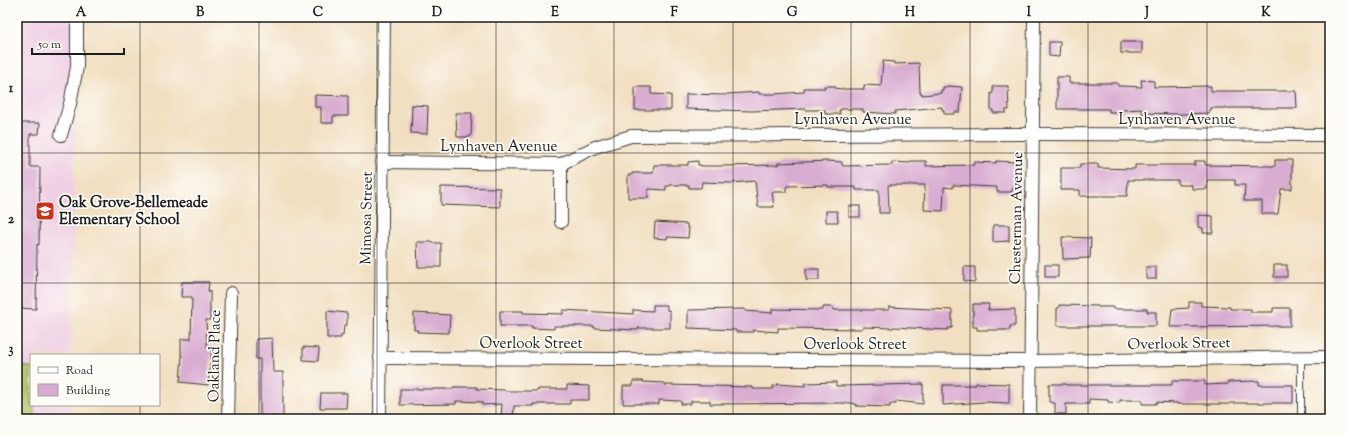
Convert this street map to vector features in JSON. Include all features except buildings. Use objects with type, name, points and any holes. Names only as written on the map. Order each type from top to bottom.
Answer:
[{"type":"street","points":[[61,135],[70,104],[77,67],[77,17]]},
{"type":"street","name":"Mimosa Street","points":[[380,419],[384,17]]},
{"type":"street","name":"Chesterman Avenue","points":[[1030,419],[1034,17]]},
{"type":"street","name":"Lynhaven Avenue","points":[[382,162],[561,164],[595,147],[631,136],[1033,134],[1330,135]]},
{"type":"street","points":[[561,164],[561,222]]},
{"type":"street","name":"Oakland Place","points":[[228,419],[231,293]]},
{"type":"street","name":"Overlook Street","points":[[380,358],[1030,361],[1330,357]]},
{"type":"lane","points":[[1301,357],[1301,419]]},
{"type":"shaded area","name":"Oak Grove-Bellemeade Elementary School","points":[[17,17],[77,17],[71,354],[30,354],[30,406],[70,406],[70,419],[17,419]]},
{"type":"green space","points":[[17,366],[30,367],[30,406],[34,406],[34,419],[17,419]]},
{"type":"place","name":"Oak Grove-Bellemeade Elementary School","points":[[45,211]]}]
